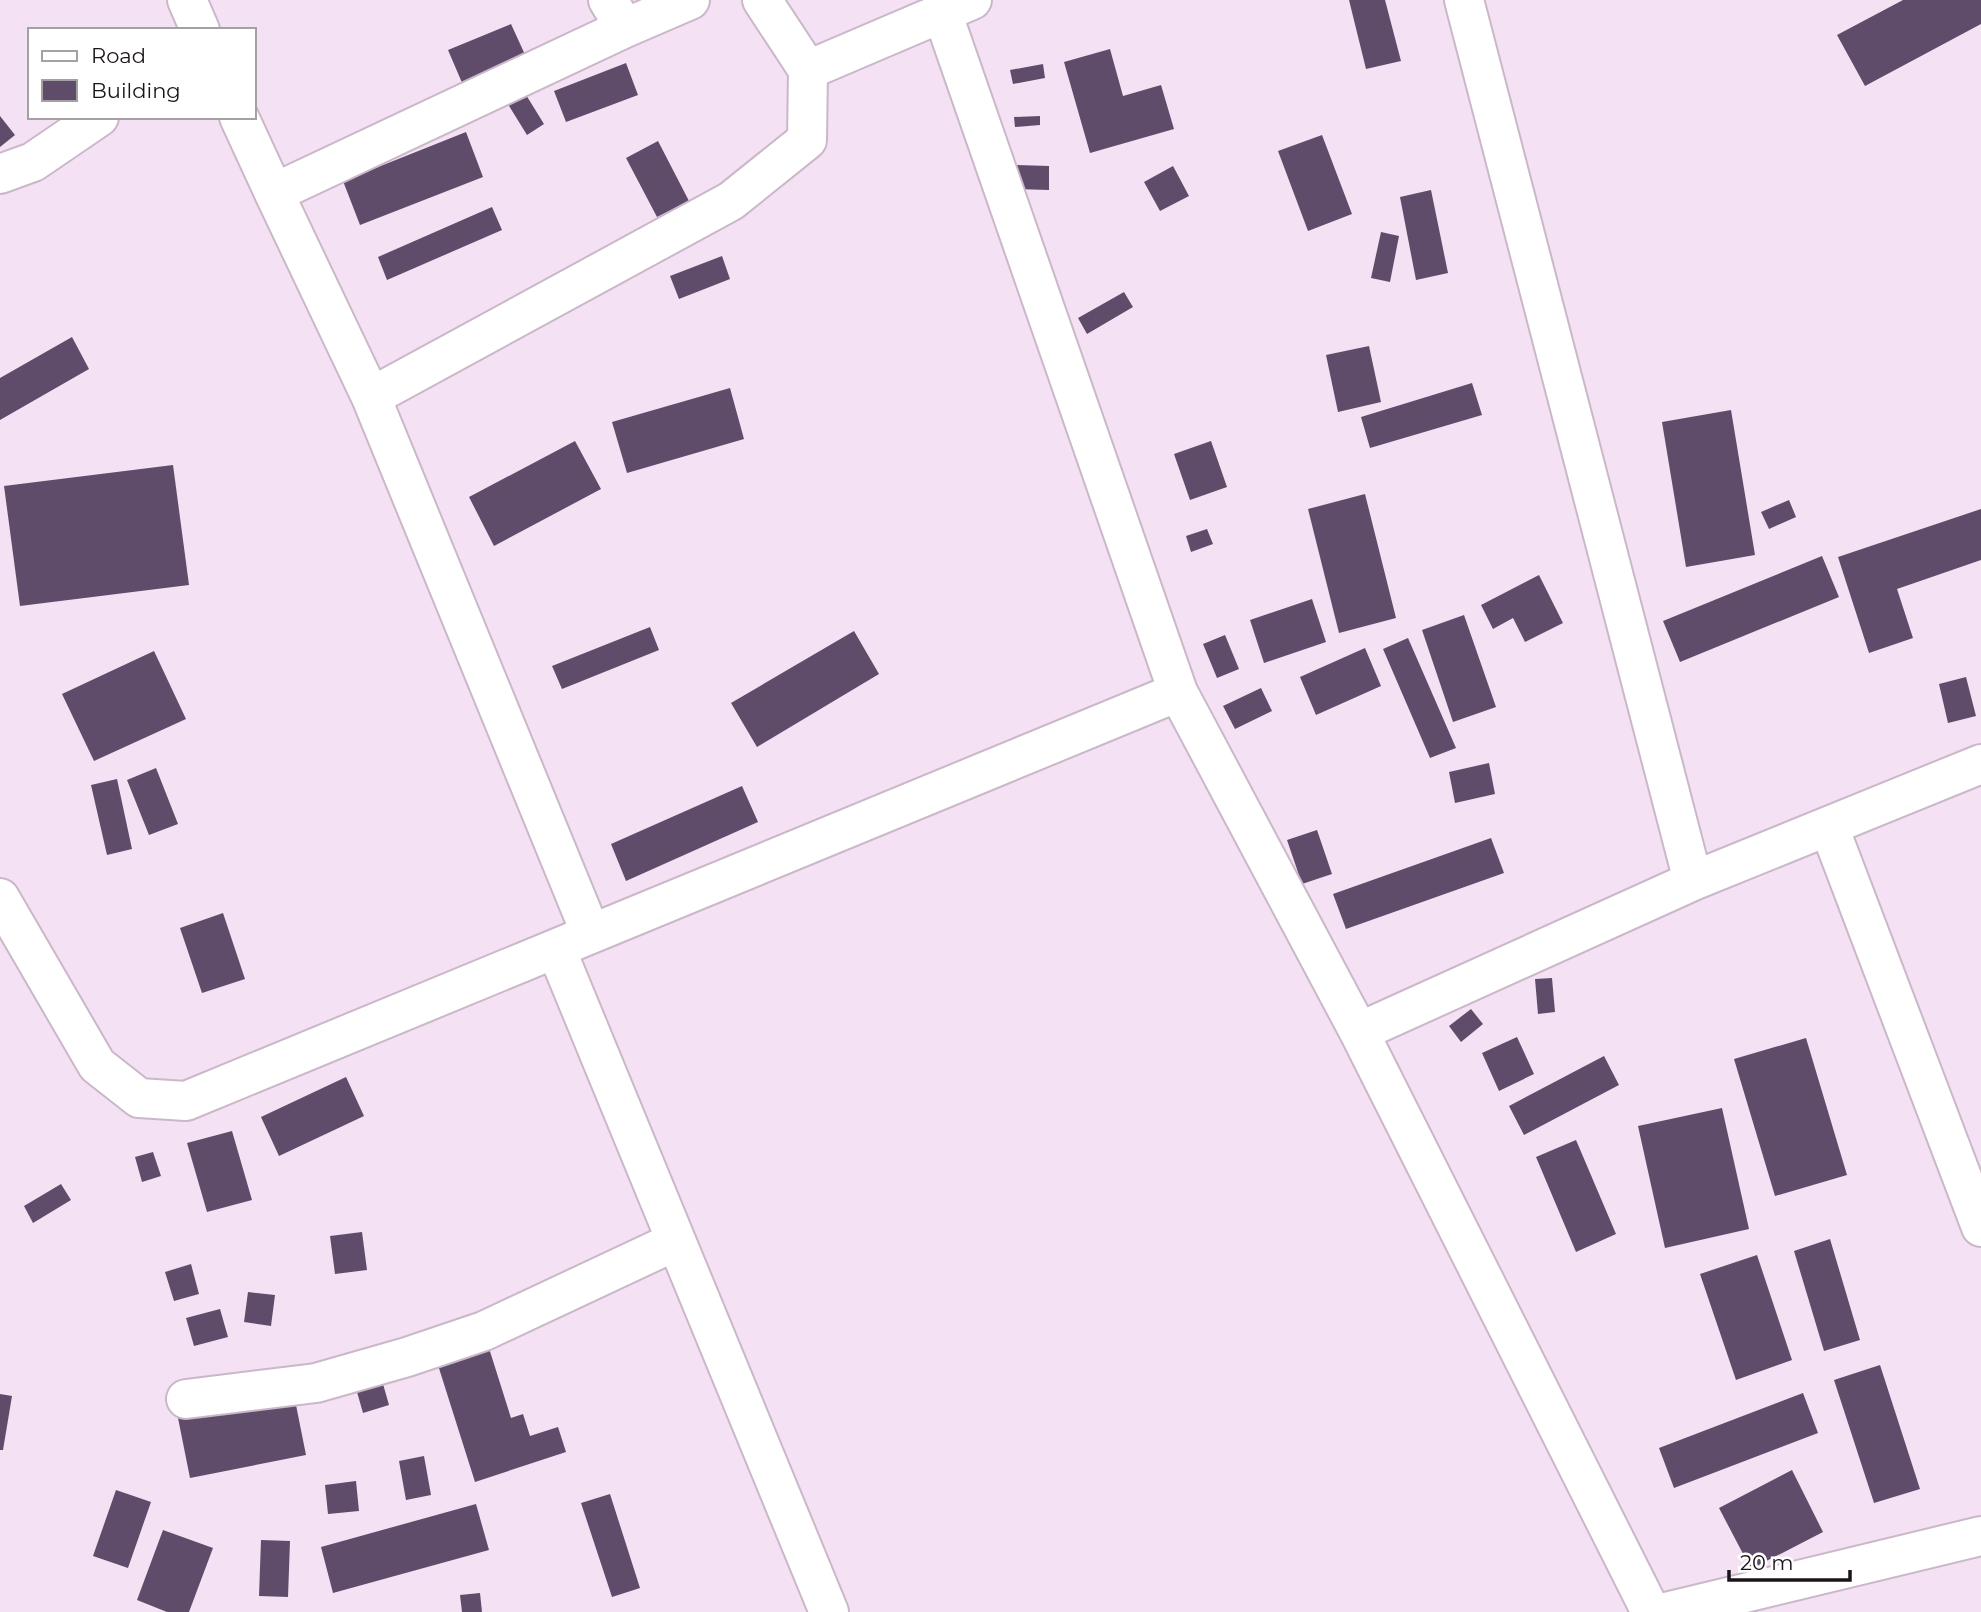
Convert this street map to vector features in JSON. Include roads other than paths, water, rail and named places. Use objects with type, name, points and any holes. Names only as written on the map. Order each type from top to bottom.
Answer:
[{"type":"street","points":[[187,0],[199,28]]},
{"type":"street","points":[[274,193],[617,14],[690,0]]},
{"type":"street","points":[[372,397],[731,201],[807,140],[808,70],[762,0]]},
{"type":"street","points":[[1464,0],[1693,881]]},
{"type":"street","points":[[808,70],[952,4],[1178,692],[1359,1032],[1651,1612]]},
{"type":"street","points":[[0,174],[33,162],[96,119]]},
{"type":"street","points":[[240,119],[372,397],[591,934]]},
{"type":"street","points":[[0,898],[97,1065],[139,1098],[186,1101],[1178,692]]},
{"type":"street","points":[[1359,1032],[1693,881],[1981,764]]},
{"type":"street","points":[[1829,827],[1981,1227]]},
{"type":"street","points":[[556,949],[829,1612]]},
{"type":"street","points":[[186,1399],[316,1383],[407,1357],[484,1331],[676,1241]]},
{"type":"street","points":[[1666,1612],[1981,1536]]}]
